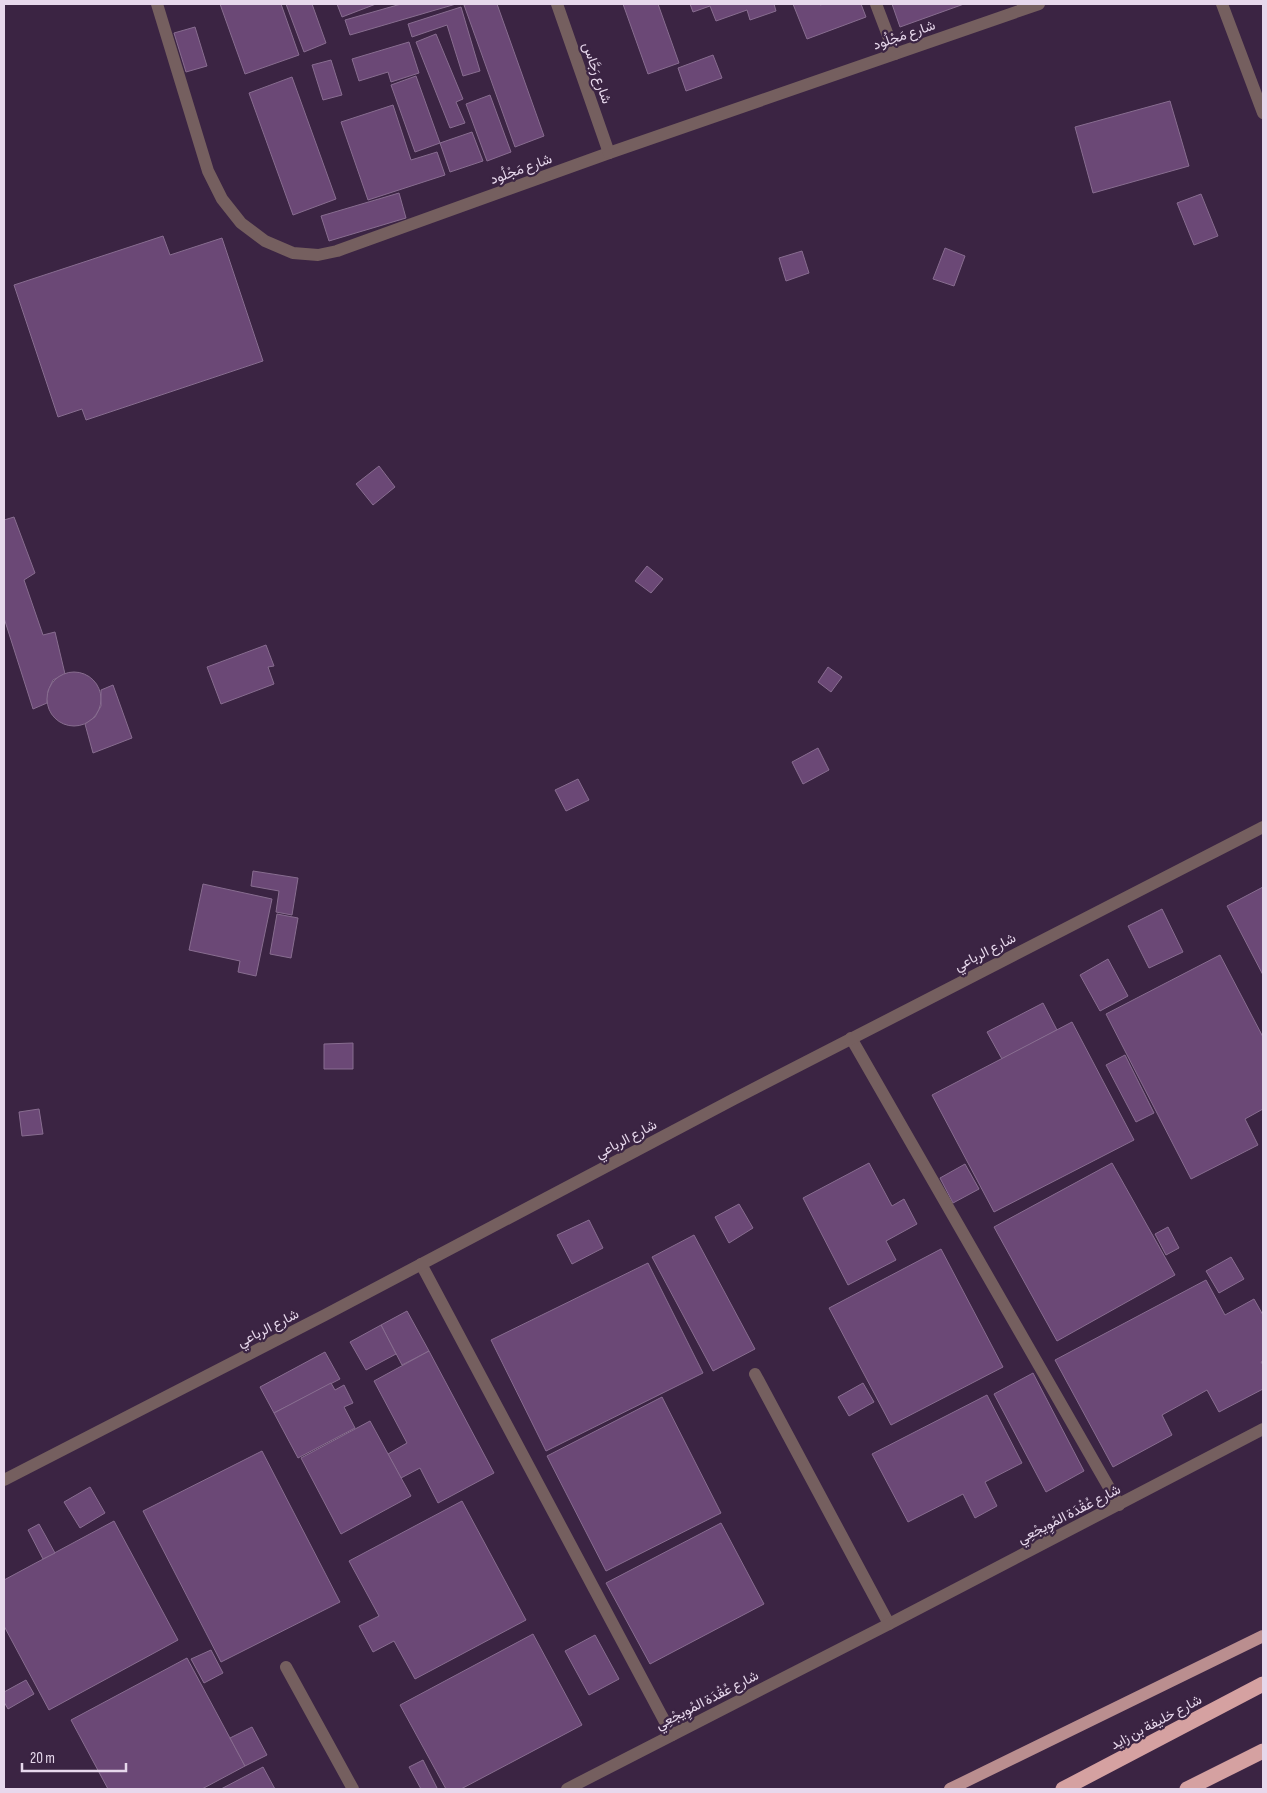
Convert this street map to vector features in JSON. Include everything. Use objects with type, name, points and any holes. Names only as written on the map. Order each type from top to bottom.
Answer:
[{"type":"highway","name":"شارع خليفة بن زايد","points":[[1063,1789],[1263,1684]]},
{"type":"highway","points":[[1187,1789],[1263,1751]]},
{"type":"main road","points":[[950,1789],[1263,1636]]},
{"type":"street","name":"شارع مَجْلُود","points":[[157,4],[208,171],[222,199],[241,222],[265,241],[293,253],[318,255],[337,251],[609,153],[1039,4]]},
{"type":"street","name":"شارع رَجَّاس","points":[[557,4],[609,153]]},
{"type":"street","points":[[876,4],[894,54]]},
{"type":"street","points":[[1222,4],[1263,114]]},
{"type":"street","name":"شارع الرباعي","points":[[4,1480],[422,1264],[851,1038],[1263,827]]},
{"type":"street","points":[[851,1038],[1119,1505]]},
{"type":"street","points":[[422,1264],[672,1735]]},
{"type":"street","points":[[755,1374],[889,1624]]},
{"type":"street","name":"شارع عُقْدَة المُوِيجْعِي","points":[[567,1789],[1263,1429]]},
{"type":"street","points":[[286,1667],[353,1789]]},
{"type":"building","points":[[220,4],[281,4],[299,55],[245,74]]},
{"type":"building","points":[[286,4],[312,4],[326,43],[304,52]]},
{"type":"building","points":[[337,4],[376,4],[342,17]]},
{"type":"building","points":[[401,4],[456,4],[350,35],[345,20]]},
{"type":"building","points":[[497,4],[544,136],[515,147],[464,5]]},
{"type":"building","points":[[623,4],[658,4],[679,63],[648,74]]},
{"type":"building","points":[[690,4],[774,4],[776,11],[750,20],[747,10],[716,21],[710,6],[693,12]]},
{"type":"building","points":[[793,4],[861,4],[866,17],[807,39]]},
{"type":"building","points":[[892,4],[964,4],[900,27]]},
{"type":"building","points":[[461,7],[480,71],[463,76],[447,25],[412,37],[408,24]]},
{"type":"building","points":[[195,27],[207,66],[186,72],[174,33]]},
{"type":"building","points":[[436,34],[463,99],[456,102],[465,123],[450,128],[416,42]]},
{"type":"building","points":[[409,42],[419,73],[391,82],[388,72],[359,81],[352,59]]},
{"type":"building","points":[[713,55],[722,78],[686,91],[678,68]]},
{"type":"building","points":[[331,60],[342,95],[323,100],[312,65]]},
{"type":"building","points":[[416,76],[440,143],[415,152],[391,85]]},
{"type":"building","points":[[292,77],[336,199],[293,215],[249,93]]},
{"type":"building","points":[[490,95],[511,152],[487,161],[466,104]]},
{"type":"building","points":[[1170,101],[1189,166],[1093,193],[1075,127]]},
{"type":"building","points":[[393,105],[411,160],[437,152],[445,175],[368,200],[341,122]]},
{"type":"building","points":[[472,132],[483,161],[450,172],[440,143]]},
{"type":"building","points":[[399,193],[406,218],[329,241],[321,216]]},
{"type":"building","points":[[1201,194],[1218,236],[1194,245],[1177,203]]},
{"type":"building","points":[[163,236],[170,255],[222,238],[263,361],[86,420],[82,409],[58,417],[14,285]]},
{"type":"building","points":[[945,248],[965,256],[954,286],[933,279]]},
{"type":"building","points":[[802,251],[809,273],[786,281],[779,258]]},
{"type":"building","points":[[379,466],[395,487],[373,505],[356,484]]},
{"type":"building","points":[[14,517],[35,573],[24,580],[43,635],[55,632],[65,674],[53,680],[48,691],[47,703],[33,709],[4,618],[4,520]]},
{"type":"building","points":[[647,566],[663,579],[651,593],[635,581]]},
{"type":"building","points":[[266,645],[274,666],[268,667],[274,684],[221,704],[207,667]]},
{"type":"building","points":[[828,667],[842,677],[831,692],[818,682]]},
{"type":"building","points":[[69,672],[79,672],[89,676],[97,684],[101,699],[97,714],[89,722],[79,726],[69,726],[59,722],[51,714],[47,704],[47,694],[51,684],[59,676]]},
{"type":"building","points":[[113,685],[132,738],[93,753],[85,724],[95,717],[101,706],[101,690]]},
{"type":"building","points":[[818,748],[829,770],[803,784],[792,762]]},
{"type":"building","points":[[578,779],[589,800],[566,811],[555,790]]},
{"type":"building","points":[[253,871],[298,878],[292,915],[276,912],[279,891],[251,886]]},
{"type":"building","points":[[203,884],[272,899],[256,976],[238,972],[240,961],[189,950]]},
{"type":"building","points":[[1263,887],[1263,975],[1227,906]]},
{"type":"building","points":[[1162,909],[1183,952],[1149,968],[1128,926]]},
{"type":"building","points":[[277,914],[298,918],[291,958],[270,954]]},
{"type":"building","points":[[1220,955],[1263,1037],[1263,1109],[1245,1119],[1258,1145],[1191,1179],[1106,1014]]},
{"type":"building","points":[[1108,959],[1128,996],[1100,1011],[1080,975]]},
{"type":"building","points":[[1043,1003],[1057,1030],[1002,1059],[987,1032]]},
{"type":"building","points":[[1072,1022],[1134,1140],[994,1212],[932,1095]]},
{"type":"building","points":[[353,1043],[353,1069],[324,1069],[324,1044]]},
{"type":"building","points":[[1125,1055],[1154,1113],[1136,1122],[1106,1065]]},
{"type":"building","points":[[39,1109],[43,1134],[22,1136],[19,1112]]},
{"type":"building","points":[[869,1163],[892,1206],[904,1199],[917,1224],[886,1241],[896,1260],[848,1285],[803,1198]]},
{"type":"building","points":[[1112,1163],[1175,1275],[1057,1341],[994,1227]]},
{"type":"building","points":[[965,1164],[979,1189],[953,1203],[940,1178]]},
{"type":"building","points":[[739,1204],[753,1228],[729,1243],[715,1217]]},
{"type":"building","points":[[589,1220],[603,1248],[572,1264],[557,1235]]},
{"type":"building","points":[[1168,1227],[1179,1248],[1166,1255],[1155,1234]]},
{"type":"building","points":[[694,1235],[755,1349],[713,1371],[652,1257]]},
{"type":"building","points":[[941,1249],[1003,1367],[891,1425],[829,1308]]},
{"type":"building","points":[[1231,1257],[1244,1279],[1219,1293],[1206,1271]]},
{"type":"building","points":[[648,1263],[703,1373],[546,1451],[491,1340]]},
{"type":"building","points":[[1206,1280],[1225,1315],[1254,1299],[1263,1315],[1263,1361],[1261,1362],[1263,1365],[1263,1389],[1219,1412],[1207,1390],[1162,1415],[1172,1435],[1113,1467],[1055,1360]]},
{"type":"building","points":[[407,1311],[429,1351],[402,1365],[381,1325]]},
{"type":"building","points":[[381,1325],[396,1354],[366,1370],[350,1342]]},
{"type":"building","points":[[429,1351],[494,1473],[438,1503],[420,1468],[401,1478],[388,1454],[407,1443],[374,1381]]},
{"type":"building","points":[[325,1352],[340,1379],[274,1413],[260,1387]]},
{"type":"building","points":[[1033,1373],[1084,1471],[1046,1492],[994,1394]]},
{"type":"building","points":[[331,1383],[335,1390],[344,1385],[353,1403],[344,1407],[355,1428],[298,1458],[274,1413]]},
{"type":"building","points":[[863,1383],[874,1402],[849,1416],[838,1397]]},
{"type":"building","points":[[987,1395],[1022,1463],[985,1482],[997,1506],[975,1518],[963,1494],[908,1522],[872,1454]]},
{"type":"building","points":[[662,1397],[721,1513],[606,1571],[547,1456]]},
{"type":"building","points":[[370,1421],[411,1496],[341,1534],[301,1458]]},
{"type":"building","points":[[262,1451],[340,1602],[221,1662],[143,1511]]},
{"type":"building","points":[[90,1487],[105,1513],[80,1528],[64,1502]]},
{"type":"building","points":[[462,1501],[526,1620],[415,1679],[394,1641],[373,1652],[359,1626],[379,1616],[349,1561]]},
{"type":"building","points":[[114,1521],[178,1640],[49,1710],[4,1626],[4,1580]]},
{"type":"building","points":[[721,1523],[764,1604],[650,1664],[606,1583]]},
{"type":"building","points":[[39,1524],[55,1553],[43,1559],[28,1530]]},
{"type":"building","points":[[533,1634],[582,1725],[461,1789],[446,1789],[400,1705]]},
{"type":"building","points":[[595,1635],[619,1679],[589,1695],[565,1651]]},
{"type":"building","points":[[211,1650],[223,1673],[204,1683],[191,1659]]},
{"type":"building","points":[[187,1658],[245,1766],[202,1789],[108,1789],[71,1720]]},
{"type":"building","points":[[26,1680],[34,1694],[8,1709],[4,1702],[4,1692]]},
{"type":"building","points":[[252,1727],[267,1755],[245,1766],[230,1738]]},
{"type":"building","points":[[423,1760],[437,1788],[421,1789],[409,1767]]},
{"type":"building","points":[[263,1767],[275,1789],[221,1789]]}]
